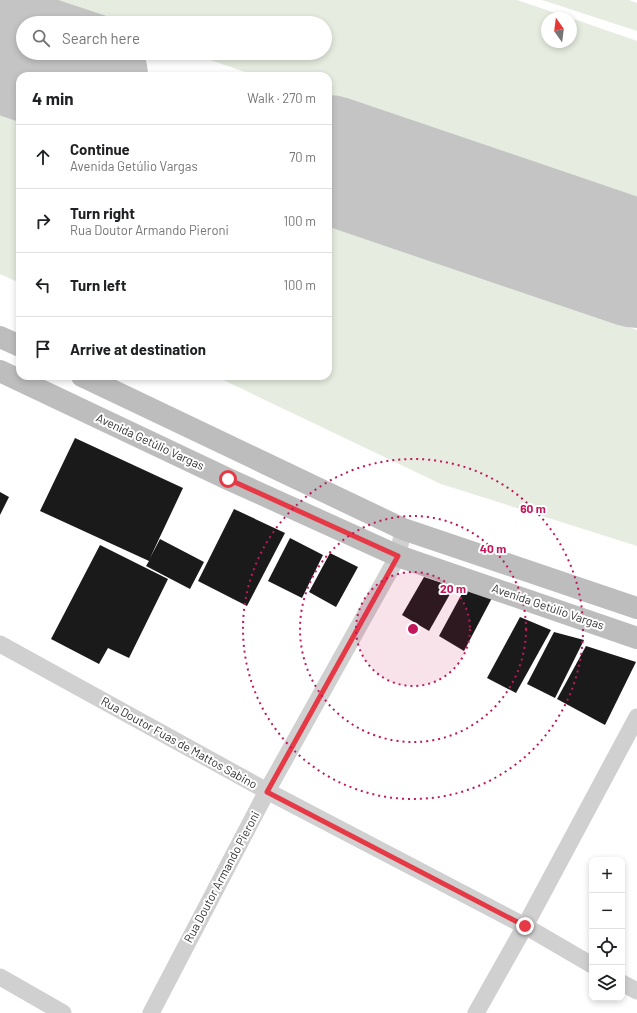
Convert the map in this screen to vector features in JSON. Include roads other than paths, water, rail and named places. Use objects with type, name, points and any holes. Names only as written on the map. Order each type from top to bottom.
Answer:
[{"type":"main road","points":[[0,337],[16,344]]},
{"type":"main road","name":"Avenida Getúlio Vargas","points":[[0,371],[16,379]]},
{"type":"main road","name":"Avenida Getúlio Vargas","points":[[19,380],[398,556],[637,638]]},
{"type":"main road","points":[[90,380],[403,529],[637,608]]},
{"type":"street","name":"Rua Doutor Armando Pieroni","points":[[151,1013],[267,792],[398,556],[403,529]]},
{"type":"street","name":"Rua Doutor Fuas de Mattos Sabino","points":[[0,644],[267,792],[525,926],[589,963]]},
{"type":"street","points":[[476,1013],[525,926],[637,716]]},
{"type":"street","points":[[0,977],[63,1013]]},
{"type":"street","points":[[625,984],[637,991]]}]
